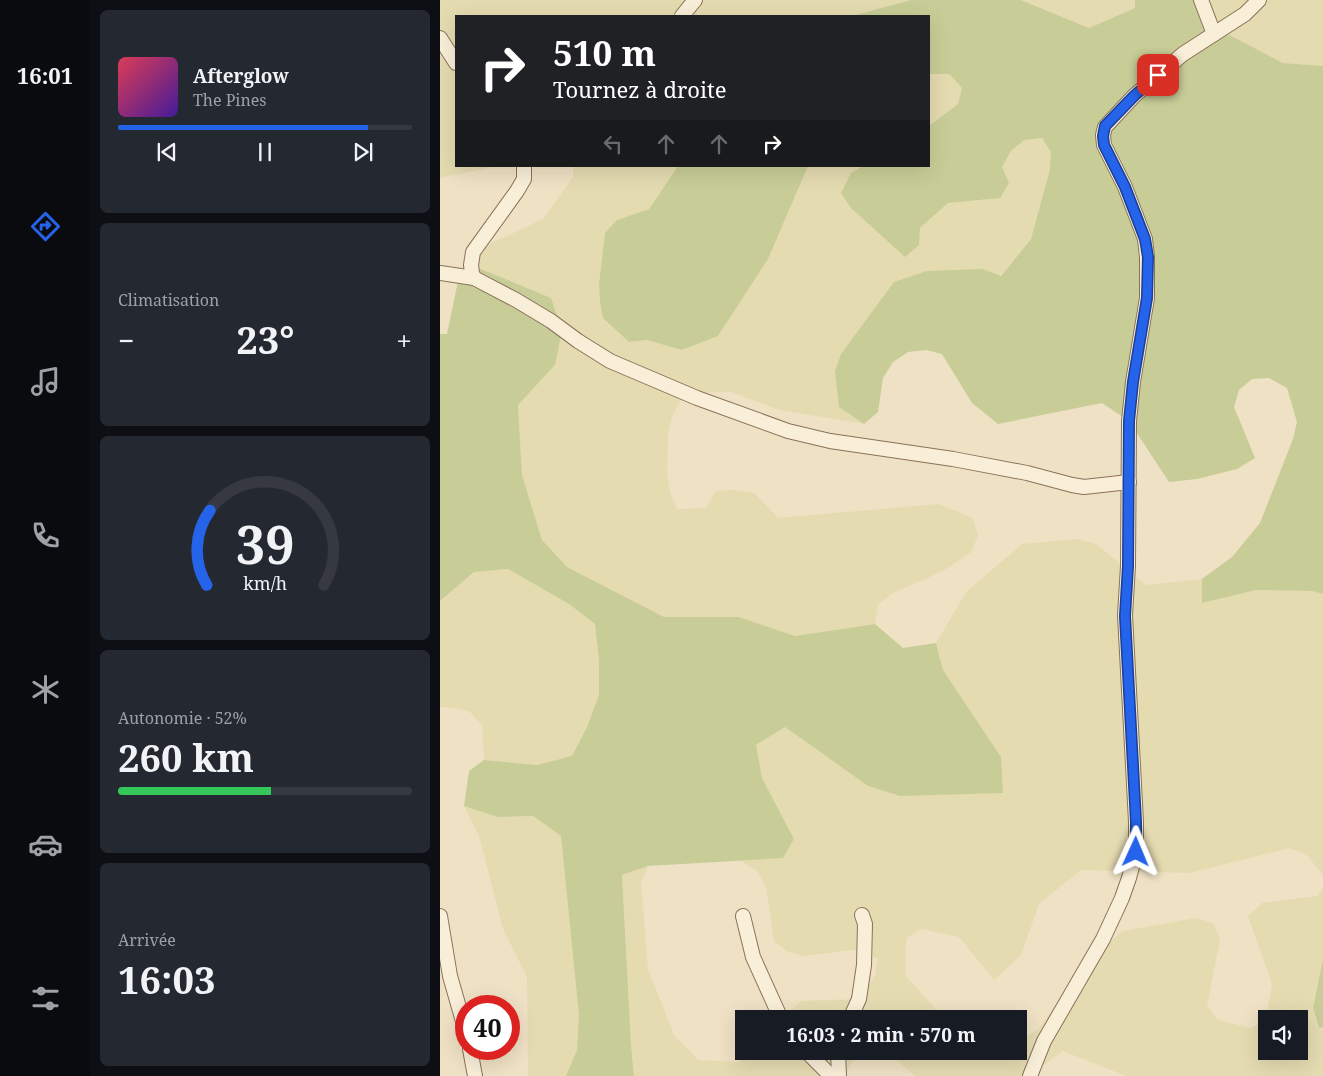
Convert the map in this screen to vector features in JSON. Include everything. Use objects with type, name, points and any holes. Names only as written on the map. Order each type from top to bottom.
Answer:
[{"type":"street","points":[[683,15],[694,0]]},
{"type":"street","points":[[1201,0],[1214,34]]},
{"type":"street","points":[[1030,1076],[1044,1041],[1107,931],[1127,884],[1136,852],[1125,616],[1128,566],[1129,421],[1133,382],[1147,298],[1148,257],[1145,239],[1125,187],[1104,145],[1105,126],[1134,96],[1183,54],[1245,14],[1260,0]]},
{"type":"street","points":[[440,38],[455,61]]},
{"type":"street","points":[[474,278],[470,265],[473,252],[517,191],[524,179],[524,167]]},
{"type":"street","points":[[440,273],[474,278],[551,321],[610,361],[697,398],[788,431],[830,441],[962,460],[1084,487],[1129,482]]},
{"type":"street","points":[[854,1010],[859,999],[864,965],[866,924],[862,915]]},
{"type":"street","points":[[743,916],[753,957],[777,1010]]},
{"type":"street","points":[[441,924],[450,976],[455,995]]},
{"type":"street","points":[[472,1060],[475,1076]]},
{"type":"street","points":[[815,1060],[831,1076]]},
{"type":"street","points":[[838,1060],[839,1076]]},
{"type":"shaded area","points":[[440,0],[911,0],[856,15],[455,15],[455,167],[493,167],[440,178]]},
{"type":"shaded area","points":[[1021,0],[1135,0],[1135,8],[1089,28]]},
{"type":"shaded area","points":[[1201,0],[1323,0],[1323,66],[1283,63],[1220,30]]},
{"type":"shaded area","points":[[930,74],[949,74],[962,88],[958,104],[930,125]]},
{"type":"shaded area","points":[[1042,138],[1051,152],[1050,169],[1031,239],[1000,276],[983,269],[839,407],[864,424],[780,410],[731,392],[695,393],[680,401],[672,417],[668,435],[667,473],[670,492],[677,509],[706,508],[716,491],[735,490],[754,493],[778,518],[939,504],[973,518],[978,536],[971,552],[943,571],[891,594],[878,605],[875,624],[795,636],[739,617],[664,617],[567,567],[542,540],[522,475],[518,405],[555,365],[471,265],[473,252],[543,219],[573,177],[573,167],[677,167],[649,209],[617,220],[605,233],[599,284],[600,302],[629,342],[647,340],[683,350],[718,336],[768,259],[808,167],[861,167],[851,173],[919,245],[920,228],[948,203],[1000,198],[1002,167],[1011,151],[1024,140]]},
{"type":"shaded area","points":[[1077,539],[1096,544],[1146,585],[1202,579],[1202,603],[1256,590],[1313,591],[1323,594],[1323,876],[1308,856],[1290,848],[1190,873],[1081,870],[1039,904],[1021,955],[994,980],[959,937],[922,929],[906,938],[906,976],[937,1010],[792,1010],[801,1001],[859,999],[875,976],[878,959],[859,949],[805,956],[788,952],[774,941],[766,887],[757,871],[741,861],[783,858],[794,839],[762,778],[756,745],[785,727],[868,786],[900,796],[1003,792],[1001,757],[943,670],[936,643],[966,592],[1022,544]]},
{"type":"shaded area","points":[[508,569],[569,604],[595,624],[599,661],[599,695],[587,727],[572,756],[537,765],[484,760],[482,725],[470,712],[440,707],[440,601],[474,572]]},
{"type":"shaded area","points":[[464,806],[498,817],[533,816],[561,836],[579,1016],[577,1050],[566,1076],[529,1076],[527,977],[503,929],[479,836]]},
{"type":"shaded area","points":[[648,866],[641,882],[648,969],[674,1035],[698,1060],[737,1062],[739,1060],[854,1060],[844,1076],[634,1076],[622,875]]},
{"type":"shaded area","points":[[1323,887],[1323,959],[1313,1008],[1318,1028],[1323,1027],[1323,1076],[1126,1076],[1063,1051],[1028,1076],[915,1076],[896,1060],[1027,1060],[1027,1037],[1039,1028],[1090,957],[1123,931],[1196,918],[1213,923],[1220,939],[1207,1006],[1218,1020],[1251,1028],[1258,1024],[1258,1060],[1308,1060],[1308,1010],[1268,1010],[1272,984],[1248,916],[1262,903],[1317,896]]},
{"type":"green space","points":[[911,0],[1021,0],[1089,28],[1135,8],[1135,0],[1201,0],[1220,30],[1283,63],[1323,66],[1323,594],[1312,591],[1256,590],[1202,603],[1202,579],[1232,557],[1260,523],[1293,439],[1297,422],[1287,388],[1269,378],[1252,379],[1239,390],[1234,407],[1255,458],[1237,469],[1197,479],[1169,482],[1129,421],[1102,403],[998,424],[972,403],[942,354],[926,350],[908,352],[893,362],[883,378],[878,412],[864,424],[839,407],[835,371],[841,354],[894,282],[927,271],[983,269],[1001,276],[1031,239],[1050,169],[1051,152],[1042,138],[1024,140],[1011,151],[1002,167],[1009,183],[1000,198],[948,203],[920,228],[919,245],[905,257],[851,208],[841,193],[851,173],[861,167],[930,167],[930,125],[958,104],[962,88],[949,74],[930,74],[930,15],[856,15]]},
{"type":"green space","points":[[677,167],[808,167],[768,259],[718,336],[682,350],[647,340],[629,342],[603,318],[599,284],[605,233],[617,220],[649,209]]},
{"type":"green space","points":[[471,265],[551,298],[562,331],[555,365],[518,405],[522,475],[542,540],[567,567],[664,617],[739,617],[795,636],[875,624],[903,648],[936,643],[943,670],[1001,757],[1003,793],[900,796],[868,786],[785,727],[756,745],[762,778],[794,839],[783,858],[648,866],[622,875],[634,1076],[566,1076],[577,1050],[579,1016],[561,836],[533,816],[498,817],[464,806],[469,771],[484,760],[537,765],[572,756],[587,727],[599,695],[599,661],[595,624],[569,604],[508,569],[474,572],[440,601],[440,334],[447,334],[458,281]]},
{"type":"green space","points":[[1323,959],[1323,1027],[1319,1028],[1313,1008]]},
{"type":"route","points":[[1136,852],[1125,616],[1128,566],[1129,421],[1133,382],[1147,298],[1148,257],[1145,239],[1125,187],[1104,145],[1103,136],[1105,126],[1134,96],[1158,75]]}]
